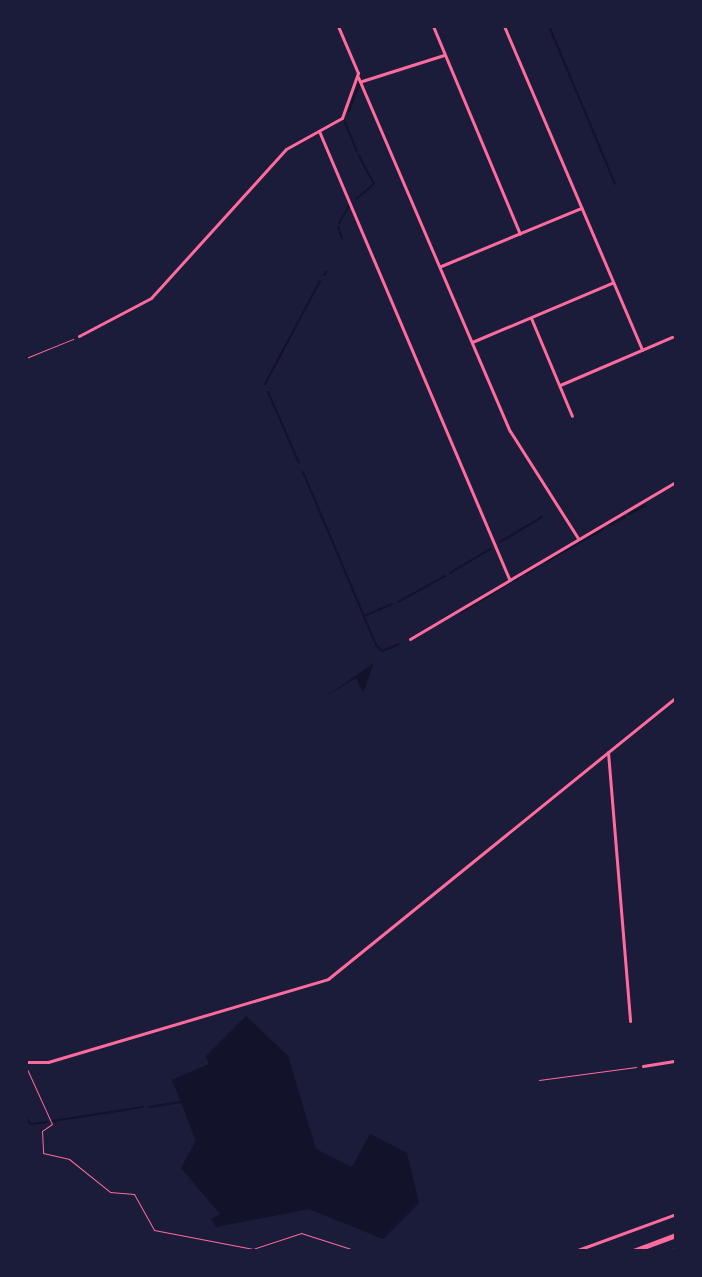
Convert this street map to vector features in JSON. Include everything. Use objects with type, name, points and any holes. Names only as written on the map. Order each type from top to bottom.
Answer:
[{"type":"highway","points":[[633,1251],[676,1235]]},
{"type":"street","points":[[338,26],[510,431],[578,538]]},
{"type":"street","points":[[433,26],[520,234]]},
{"type":"street","points":[[504,26],[642,350]]},
{"type":"street","points":[[362,81],[445,54]]},
{"type":"street","points":[[79,336],[151,298],[275,160],[342,118],[358,77]]},
{"type":"street","points":[[319,131],[510,580]]},
{"type":"street","points":[[441,266],[581,208]]},
{"type":"street","points":[[472,342],[613,283]]},
{"type":"street","points":[[531,318],[572,416]]},
{"type":"street","points":[[560,385],[672,337]]},
{"type":"street","points":[[410,639],[676,482]]},
{"type":"street","points":[[26,1064],[48,1062],[328,979],[676,697]]},
{"type":"street","points":[[608,752],[630,1021]]},
{"type":"street","points":[[643,1066],[676,1061]]},
{"type":"street","points":[[575,1251],[676,1214]]},
{"type":"path","points":[[26,358],[79,336]]},
{"type":"path","points":[[26,1064],[52,1124],[42,1131],[43,1153],[69,1159],[110,1192],[134,1194],[154,1230],[253,1249],[301,1233],[357,1251]]},
{"type":"path","points":[[539,1080],[643,1066]]},
{"type":"shaded area","points":[[374,663],[363,693],[356,678],[328,695]]},
{"type":"shaded area","points":[[246,1016],[288,1056],[316,1149],[352,1167],[370,1134],[407,1153],[419,1203],[383,1239],[309,1209],[216,1227],[211,1219],[220,1214],[181,1168],[196,1141],[172,1080],[209,1064],[206,1056]]},
{"type":"waterway","points":[[549,26],[615,184]]},
{"type":"waterway","points":[[349,111],[359,85]]},
{"type":"waterway","points":[[345,122],[357,152]]},
{"type":"waterway","points":[[356,199],[374,184],[359,156]]},
{"type":"waterway","points":[[339,223],[349,206]]},
{"type":"waterway","points":[[338,227],[342,238]]},
{"type":"waterway","points":[[265,384],[320,281]]},
{"type":"waterway","points":[[268,392],[299,463]]},
{"type":"waterway","points":[[303,472],[376,645],[382,651],[399,644]]},
{"type":"waterway","points":[[629,514],[645,506]]},
{"type":"waterway","points":[[500,542],[542,517]]},
{"type":"waterway","points":[[610,525],[625,517]]},
{"type":"waterway","points":[[546,562],[603,529]]},
{"type":"waterway","points":[[450,573],[490,549]]},
{"type":"waterway","points":[[526,574],[538,566]]},
{"type":"waterway","points":[[398,602],[445,576]]},
{"type":"waterway","points":[[461,612],[521,576]]},
{"type":"waterway","points":[[364,616],[392,604]]},
{"type":"waterway","points":[[149,1107],[181,1102]]},
{"type":"waterway","points":[[53,1121],[143,1107]]},
{"type":"waterway","points":[[26,1116],[30,1124],[47,1122]]}]
